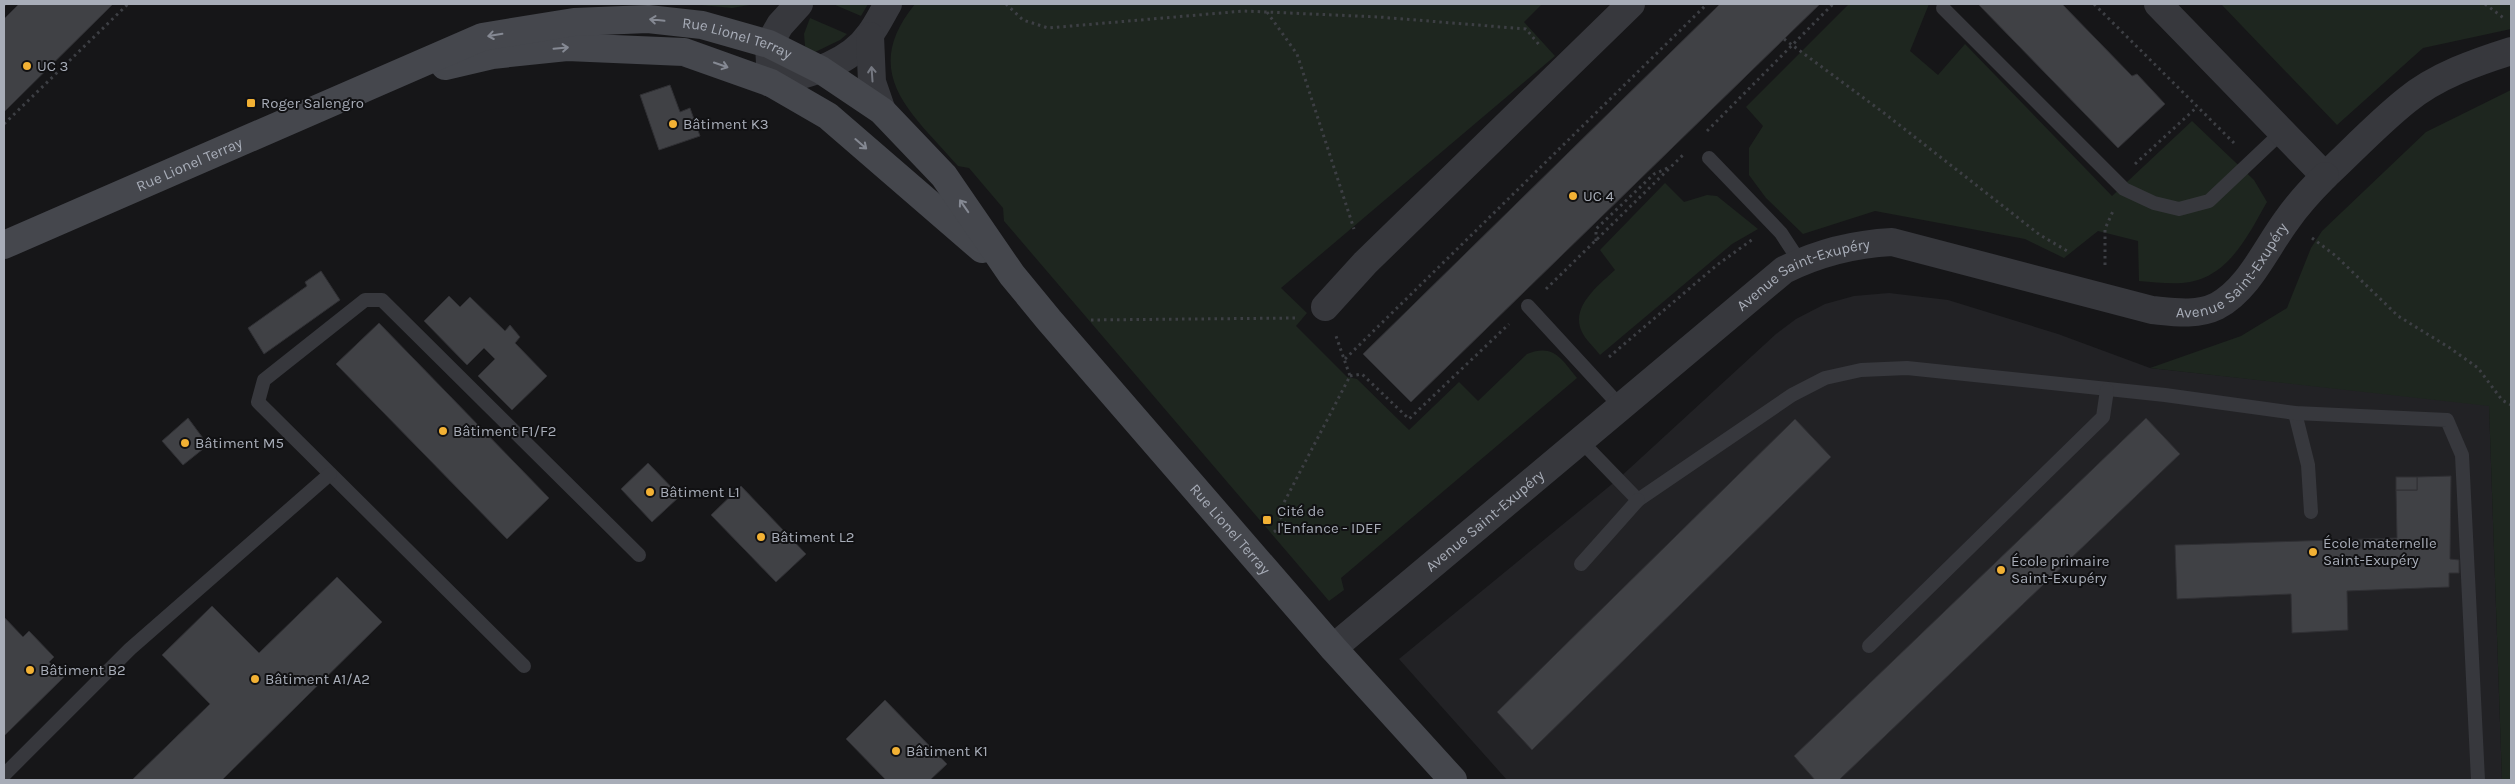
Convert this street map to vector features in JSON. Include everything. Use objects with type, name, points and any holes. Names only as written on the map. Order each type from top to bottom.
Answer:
[{"type":"main road","name":"Rue Lionel Terray","points":[[4,245],[482,37],[574,22],[648,20],[702,26],[769,44],[820,70],[882,111],[944,176],[1012,275],[1049,320],[1333,648],[1453,780]]},
{"type":"main road","name":"Rue Lionel Terray","points":[[376,82],[492,55],[566,47],[684,52],[771,83],[828,116],[1012,275]]},
{"type":"street","points":[[799,4],[780,25],[769,44],[771,83],[820,70],[851,54],[870,36],[888,4]]},
{"type":"street","points":[[1325,307],[1365,263],[1631,4]]},
{"type":"street","points":[[2158,4],[2325,176]]},
{"type":"street","points":[[870,36],[872,82],[882,111]]},
{"type":"street","name":"Avenue Saint-Exupéry","points":[[1333,648],[1784,270],[1800,262],[1839,249],[1865,244],[1892,242],[2152,310],[2192,313],[2216,306],[2240,288],[2287,220],[2325,176],[2408,99],[2446,77],[2480,61],[2511,51]]},
{"type":"lane","points":[[1943,8],[2124,189],[2154,203],[2180,209],[2209,200],[2282,132]]},
{"type":"lane","points":[[1710,158],[1781,233],[1800,262]]},
{"type":"lane","points":[[524,666],[258,402],[264,380],[365,300],[382,300],[639,555]]},
{"type":"lane","points":[[1528,306],[1621,407]]},
{"type":"lane","points":[[1581,564],[1638,500],[1792,395],[1834,376],[1860,370],[1907,368],[2165,395],[2294,413],[2447,420],[2462,455],[2478,780]]},
{"type":"lane","points":[[1868,646],[2103,417],[2107,390]]},
{"type":"lane","points":[[2294,413],[2308,465],[2311,512]]},
{"type":"lane","points":[[1581,441],[1638,500]]},
{"type":"lane","points":[[4,776],[130,649],[330,474]]},
{"type":"path","points":[[4,124],[128,4]]},
{"type":"path","points":[[1006,4],[1023,20],[1048,28],[1244,10],[1526,29],[1563,72]]},
{"type":"path","points":[[1344,360],[1707,4]]},
{"type":"path","points":[[1700,138],[1833,4]]},
{"type":"path","points":[[2485,4],[2511,24]]},
{"type":"path","points":[[1267,11],[1297,54],[1365,263]]},
{"type":"path","points":[[1784,39],[1790,46],[1884,113],[2040,235],[2072,254]]},
{"type":"path","points":[[2130,168],[2198,107]]},
{"type":"path","points":[[1350,376],[1362,374],[1408,419],[1596,241],[1686,152]]},
{"type":"path","points":[[1596,241],[1596,229],[1654,174],[1673,166]]},
{"type":"path","points":[[2105,298],[2104,229],[2124,189]]},
{"type":"path","points":[[2287,220],[2336,256],[2398,316],[2450,348],[2478,368],[2502,400],[2511,405]]},
{"type":"path","points":[[1591,373],[1717,265],[1759,234]]},
{"type":"path","points":[[1049,320],[1295,318],[1312,316],[1325,307],[1350,376],[1278,514],[1285,523],[1251,552]]},
{"type":"shaded area","points":[[691,4],[755,4],[732,8]]},
{"type":"shaded area","points":[[833,4],[868,4],[861,16]]},
{"type":"shaded area","points":[[915,4],[1542,4],[1524,22],[1555,56],[1281,288],[1307,313],[1296,326],[1347,377],[1357,379],[1409,430],[1459,382],[1478,401],[1527,354],[1536,351],[1551,352],[1556,355],[1577,378],[1341,578],[1344,590],[1329,601],[1004,221],[1003,208],[969,168],[958,166],[924,129],[910,110],[898,92],[892,72],[891,52],[899,29]]},
{"type":"shaded area","points":[[1849,4],[1929,4],[1910,51],[1938,75],[1965,44],[2112,196],[2192,121],[2254,180],[2267,202],[2252,229],[2234,255],[2211,274],[2198,280],[2182,283],[2139,281],[2138,241],[2098,231],[2064,258],[2025,239],[1875,211],[1803,234],[1766,198],[1749,175],[1749,148],[1763,126],[1746,107]]},
{"type":"shaded area","points":[[2221,4],[2511,4],[2511,29],[2423,48],[2337,125]]},
{"type":"shaded area","points":[[810,18],[847,34],[840,40],[811,54],[805,46],[804,34]]},
{"type":"shaded area","points":[[2511,90],[2511,780],[2502,780],[2489,406],[2150,368],[2241,336],[2287,308],[2311,248],[2322,231],[2426,132]]},
{"type":"shaded area","points":[[1665,183],[1684,202],[1707,195],[1717,196],[1758,229],[1732,244],[1600,355],[1583,334],[1579,324],[1579,315],[1587,298],[1615,270],[1600,250]]},
{"type":"shaded area","name":"École primaire Saint-Exupéry","points":[[1889,293],[1948,300],[2058,334],[2150,368],[2489,405],[2502,780],[1507,780],[1399,659],[1617,480],[1776,334],[1796,319],[1825,304],[1854,296]]},
{"type":"building","name":"UC 3","points":[[19,4],[113,4],[4,112],[4,19]]},
{"type":"building","name":"UC 4","points":[[1720,4],[1820,4],[1411,402],[1363,354]]},
{"type":"building","points":[[1978,4],[2062,4],[2132,76],[2137,74],[2165,104],[2118,148]]},
{"type":"building","name":"Bâtiment K3","points":[[670,85],[680,112],[690,108],[700,136],[659,150],[640,95]]},
{"type":"building","points":[[321,271],[340,300],[264,354],[248,328],[307,286],[305,282]]},
{"type":"building","points":[[449,296],[460,307],[470,297],[505,331],[510,325],[520,337],[515,343],[547,376],[512,410],[478,376],[495,359],[484,348],[467,365],[424,321]]},
{"type":"building","name":"Bâtiment F1/F2","points":[[379,323],[549,498],[507,539],[336,364]]},
{"type":"building","name":"Bâtiment M5","points":[[188,418],[208,445],[183,465],[162,441]]},
{"type":"building","points":[[2146,418],[2180,454],[1839,780],[1815,780],[1794,756]]},
{"type":"building","points":[[1795,419],[1831,457],[1532,750],[1497,712]]},
{"type":"building","name":"Bâtiment L1","points":[[648,463],[680,496],[652,522],[621,489]]},
{"type":"building","name":"École maternelle Saint-Exupéry","points":[[2451,476],[2450,559],[2459,560],[2459,573],[2449,573],[2449,587],[2347,591],[2348,630],[2292,633],[2291,594],[2177,599],[2175,545],[2397,538],[2396,490],[2417,490],[2417,477]]},
{"type":"building","points":[[2396,477],[2417,477],[2417,490],[2396,490]]},
{"type":"building","name":"Bâtiment L2","points":[[741,486],[806,554],[776,582],[711,515]]},
{"type":"building","name":"Bâtiment A1/A2","points":[[337,577],[382,622],[222,780],[132,780],[210,704],[162,655],[212,606],[259,653]]},
{"type":"building","name":"Bâtiment B2","points":[[4,617],[23,637],[29,631],[54,657],[49,662],[64,677],[4,736]]},
{"type":"building","name":"Bâtiment K1","points":[[885,700],[947,764],[930,780],[886,780],[846,739]]},
{"type":"place","name":"UC 3","points":[[27,66]]},
{"type":"place","name":"Roger Salengro","points":[[251,103]]},
{"type":"place","name":"Bâtiment K3","points":[[673,124]]},
{"type":"place","name":"UC 4","points":[[1573,196]]},
{"type":"place","name":"Bâtiment F1/F2","points":[[443,431]]},
{"type":"place","name":"Bâtiment M5","points":[[185,443]]},
{"type":"place","name":"Bâtiment L1","points":[[650,492]]},
{"type":"place","name":"Cité de l'Enfance - IDEF","points":[[1267,520]]},
{"type":"place","name":"Bâtiment L2","points":[[761,537]]},
{"type":"place","name":"École maternelle Saint-Exupéry","points":[[2313,552]]},
{"type":"place","name":"École primaire Saint-Exupéry","points":[[2001,570]]},
{"type":"place","name":"Bâtiment B2","points":[[30,670]]},
{"type":"place","name":"Bâtiment A1/A2","points":[[255,679]]},
{"type":"place","name":"Bâtiment K1","points":[[896,751]]}]
